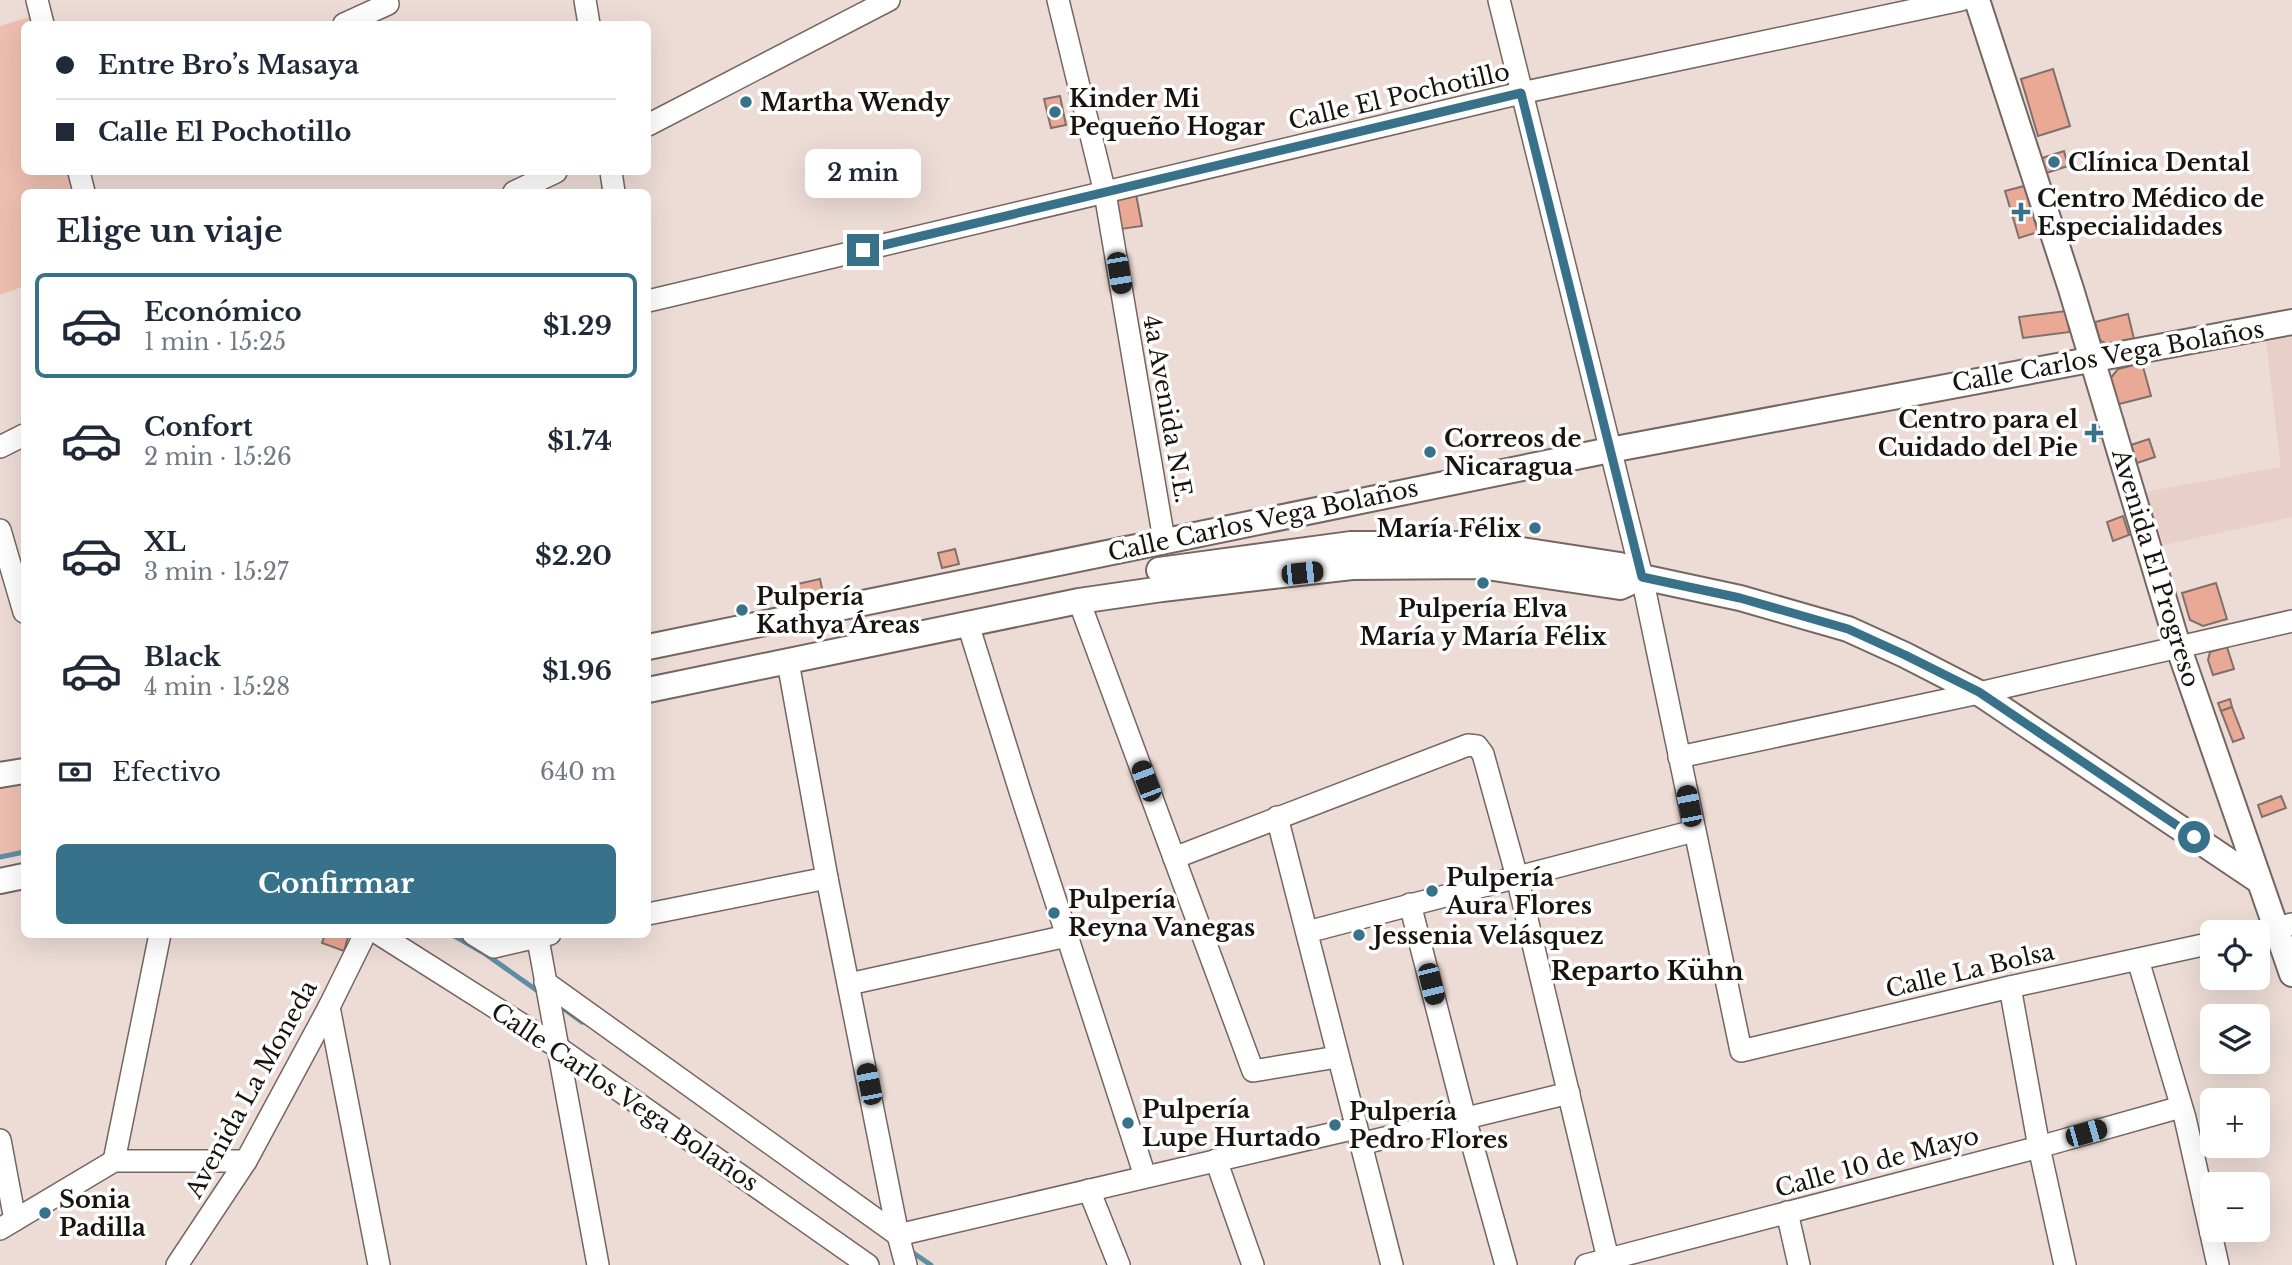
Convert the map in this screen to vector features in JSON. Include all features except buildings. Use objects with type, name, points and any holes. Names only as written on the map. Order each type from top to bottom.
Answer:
[{"type":"street","points":[[37,0],[42,21]]},
{"type":"street","points":[[351,21],[388,4],[387,0]]},
{"type":"street","points":[[585,0],[588,21]]},
{"type":"street","points":[[651,123],[889,0]]},
{"type":"street","name":"4a Avenida N.E.","points":[[1058,0],[1105,193],[1159,541]]},
{"type":"street","points":[[1307,932],[1693,831],[1642,577],[1499,0]]},
{"type":"street","name":"Calle El Pochotillo","points":[[651,300],[1521,93],[1961,0]]},
{"type":"street","name":"Avenida El Progreso","points":[[1977,0],[2092,359],[2178,646],[2292,974]]},
{"type":"street","points":[[520,189],[550,175]]},
{"type":"street","name":"Calle Carlos Vega Bolaños","points":[[651,646],[1610,450],[2292,322]]},
{"type":"street","points":[[0,447],[21,436]]},
{"type":"street","points":[[0,530],[21,602]]},
{"type":"street","points":[[1159,541],[1160,579]]},
{"type":"street","name":"Calle Carlos Vega Bolaños","points":[[651,689],[1079,601],[1160,579],[1352,544],[1481,544],[1620,565],[1642,577],[1740,598],[1848,629],[1979,692],[2259,881]]},
{"type":"street","points":[[1079,601],[1254,1071],[1337,1057]]},
{"type":"street","points":[[1679,757],[2292,621]]},
{"type":"street","points":[[968,624],[1145,1176]]},
{"type":"street","points":[[788,662],[827,878],[906,1265]]},
{"type":"street","points":[[1174,858],[1468,745],[1478,746],[1483,754],[1517,877],[1608,1259]]},
{"type":"street","points":[[0,775],[21,772]]},
{"type":"street","points":[[1277,817],[1392,1265]]},
{"type":"street","name":"Calle La Bolsa","points":[[1693,831],[1741,1051],[2010,987],[2200,946]]},
{"type":"street","points":[[0,881],[21,877]]},
{"type":"street","points":[[651,914],[827,878]]},
{"type":"street","points":[[1410,904],[1506,1265]]},
{"type":"street","points":[[849,984],[1067,936]]},
{"type":"street","points":[[114,1161],[159,938]]},
{"type":"street","name":"Avenida La Moneda","points":[[177,1265],[246,1161],[363,938]]},
{"type":"street","name":"Calle Carlos Vega Bolaños","points":[[385,938],[556,1046],[868,1265]]},
{"type":"street","points":[[480,938],[495,947],[530,938]]},
{"type":"street","points":[[541,938],[545,982],[556,1046],[598,1265]]},
{"type":"street","points":[[2138,960],[2185,1118],[2218,1265]]},
{"type":"street","points":[[545,982],[899,1237],[1216,1160],[1465,1118],[1569,1093]]},
{"type":"street","points":[[2010,987],[2039,1147],[2066,1265]]},
{"type":"street","points":[[329,1007],[379,1265]]},
{"type":"street","name":"Calle 10 de Mayo","points":[[1586,1265],[2039,1147],[2181,1107]]},
{"type":"street","points":[[0,1140],[8,1224],[114,1161],[246,1161]]},
{"type":"street","points":[[1216,1160],[1253,1265]]},
{"type":"street","points":[[1089,1190],[1119,1265]]},
{"type":"street","points":[[1787,1212],[1799,1265]]},
{"type":"shaded area","points":[[40,14],[42,21],[21,21],[21,175],[81,175],[84,189],[21,189],[21,287],[0,295],[0,26]]},
{"type":"shaded area","points":[[2292,337],[2292,517],[2164,545],[2145,492],[2281,467],[2266,342]]},
{"type":"shaded area","points":[[21,772],[21,853],[0,857],[0,775]]},
{"type":"waterway","points":[[0,857],[21,853]]},
{"type":"waterway","points":[[458,938],[542,994]]},
{"type":"waterway","points":[[556,1003],[582,1022]]},
{"type":"waterway","points":[[909,1250],[931,1265]]},
{"type":"place","name":"Martha Wendy","points":[[746,102]]},
{"type":"place","name":"Kinder Mi Pequeño Hogar","points":[[1055,112]]},
{"type":"place","name":"Clínica Dental","points":[[2054,162]]},
{"type":"place","name":"Centro Médico de Especialidades","points":[[2021,212]]},
{"type":"place","name":"Centro para el Cuidado del Pie","points":[[2094,433]]},
{"type":"place","name":"Correos de Nicaragua","points":[[1430,452]]},
{"type":"place","name":"María Félix","points":[[1535,528]]},
{"type":"place","name":"Pulpería Elva María y María Félix","points":[[1483,583]]},
{"type":"place","name":"Pulpería Kathya Áreas","points":[[742,610]]},
{"type":"place","name":"Pulpería Aura Flores","points":[[1432,891]]},
{"type":"place","name":"Pulpería Reyna Vanegas","points":[[1054,913]]},
{"type":"place","name":"Jessenia Velásquez","points":[[1359,935]]},
{"type":"place","name":"Pulpería Lupe Hurtado","points":[[1128,1123]]},
{"type":"place","name":"Pulpería Pedro Flores","points":[[1335,1125]]},
{"type":"place","name":"Sonia Padilla","points":[[45,1213]]},
{"type":"district","name":"Reparto Kühn","points":[[1647,971]]},
{"type":"route","points":[[863,250],[1521,93],[1642,577],[1740,598],[1848,629],[1905,655],[1979,692],[2194,837]]}]
